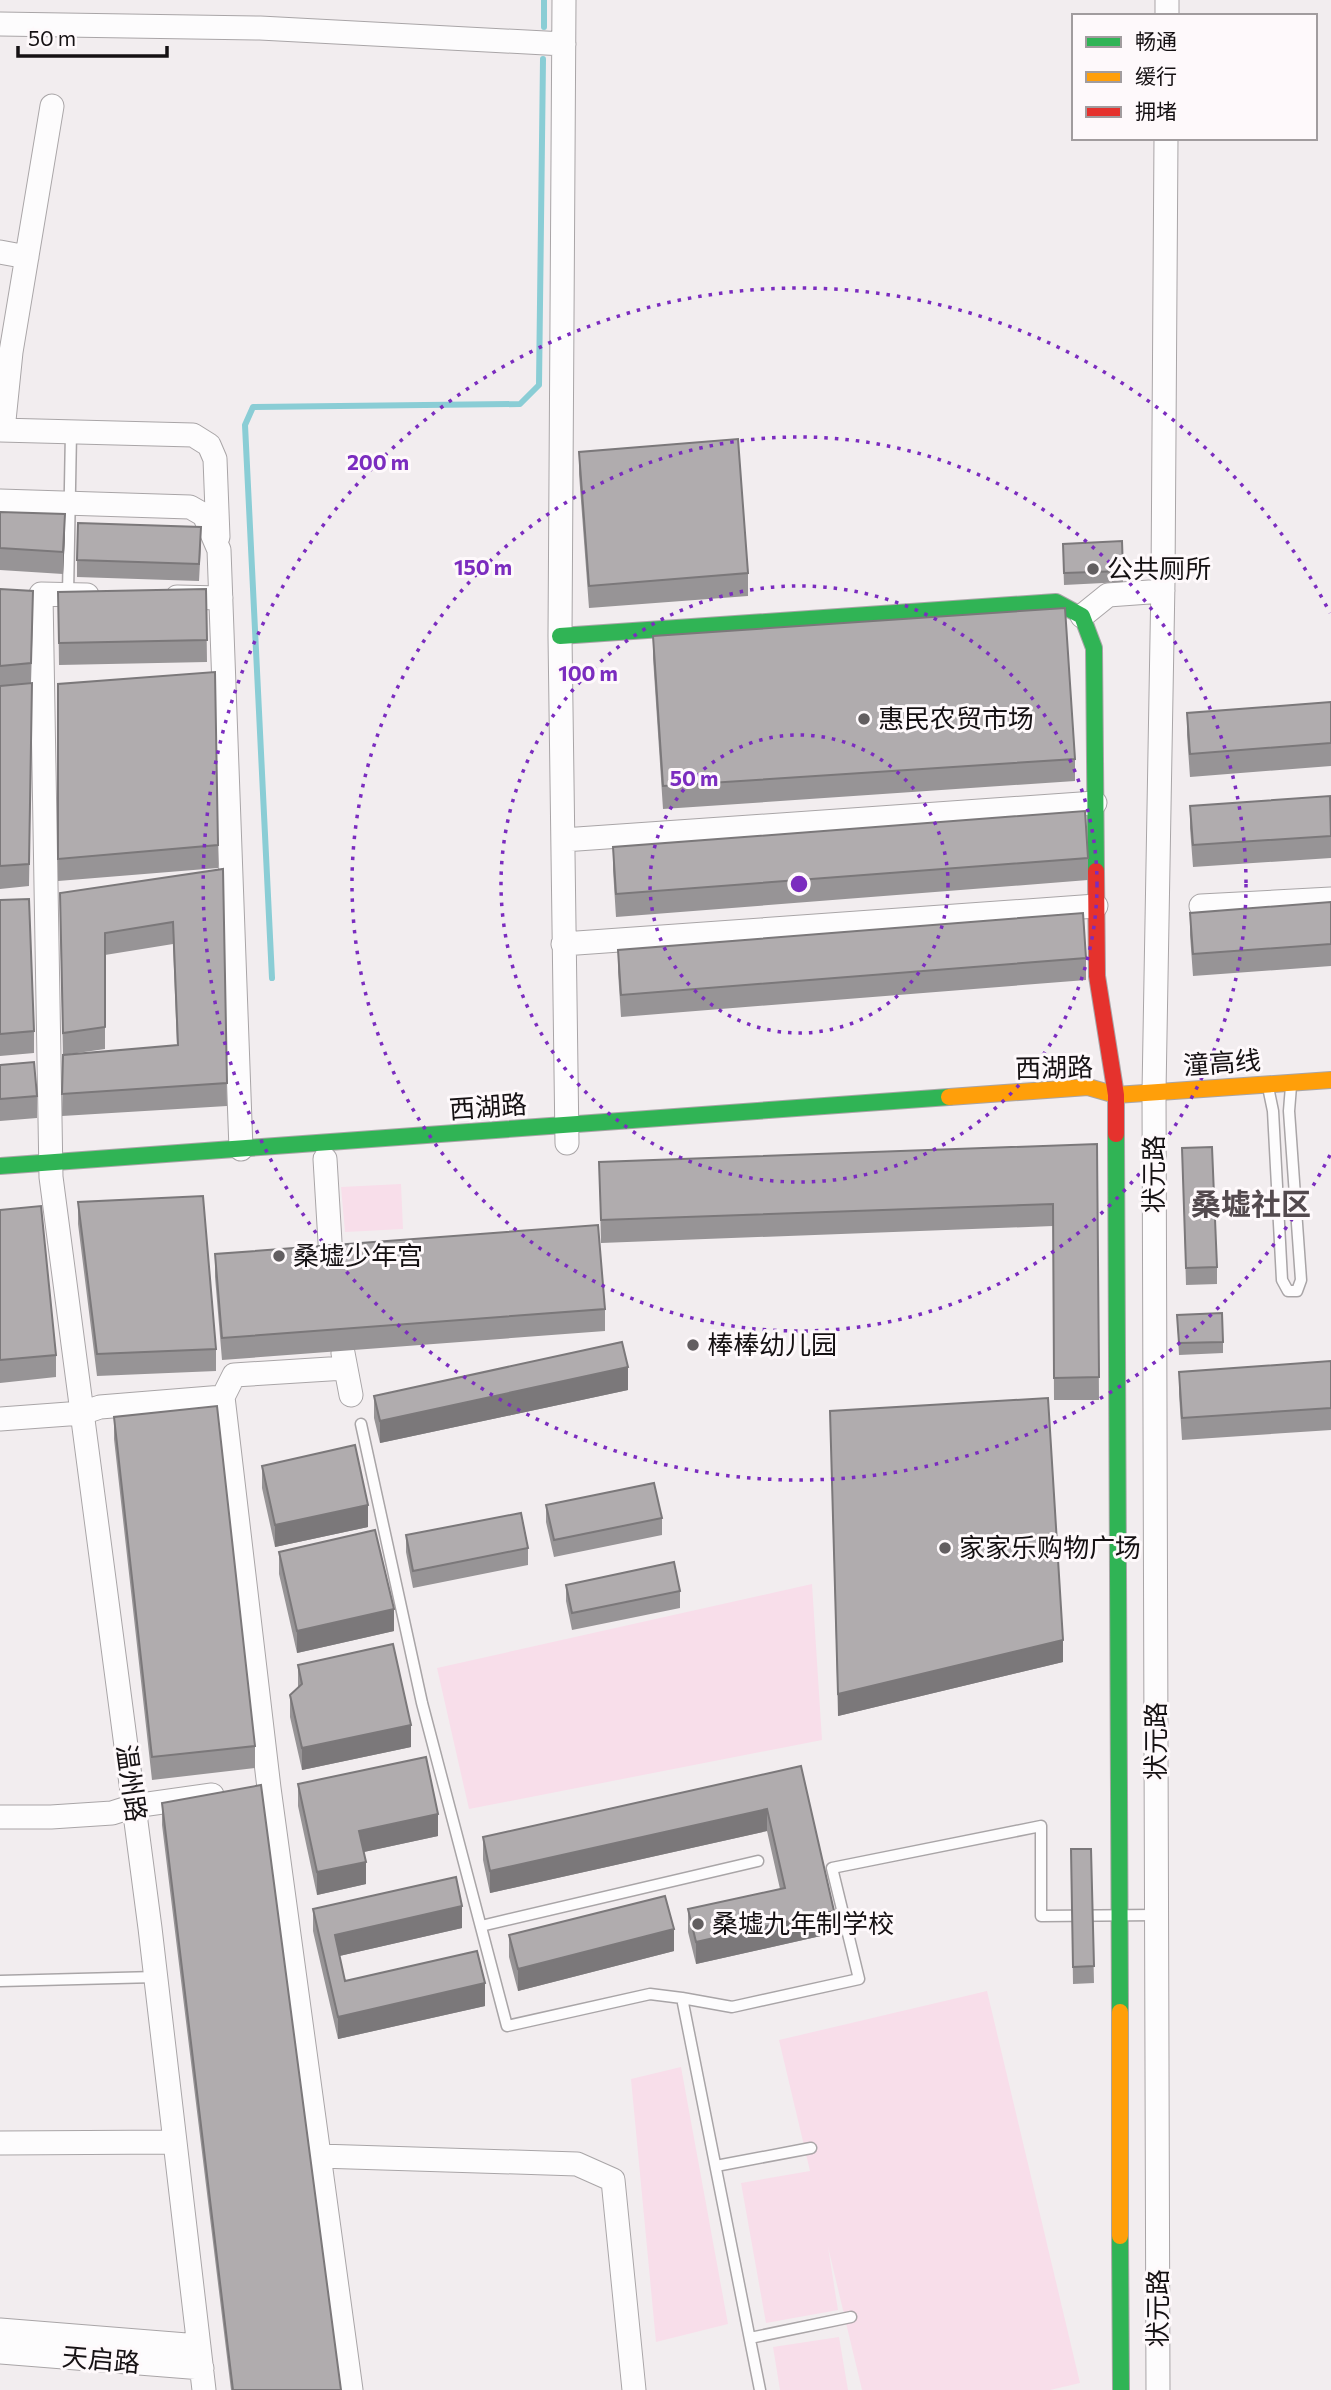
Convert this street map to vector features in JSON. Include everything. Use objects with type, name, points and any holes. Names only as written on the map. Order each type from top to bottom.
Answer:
[{"type":"street","points":[[564,0],[559,636],[567,1139]]},
{"type":"street","points":[[0,23],[260,28],[564,44]]},
{"type":"street","points":[[52,106],[11,352],[1,430],[193,435],[209,445],[215,459],[241,1149]]},
{"type":"street","name":"状元路","points":[[1158,2390],[1154,1093],[1163,591],[1166,140]]},
{"type":"street","points":[[0,252],[27,257]]},
{"type":"street","points":[[0,501],[190,507],[204,515],[219,550]]},
{"type":"street","points":[[559,636],[1056,602],[1082,616],[1108,595],[1163,591]]},
{"type":"street","name":"温州路","points":[[68,594],[41,594],[32,696],[34,901],[51,1170],[156,1977],[202,2368]]},
{"type":"street","points":[[68,594],[110,596]]},
{"type":"street","points":[[151,597],[220,598]]},
{"type":"street","name":"状元路","points":[[1082,616],[1094,648],[1097,976],[1116,1095],[1121,2390]]},
{"type":"street","points":[[196,685],[224,683]]},
{"type":"street","points":[[32,696],[71,694]]},
{"type":"street","points":[[563,840],[1095,803]]},
{"type":"street","points":[[205,883],[231,880]]},
{"type":"street","points":[[34,901],[72,898]]},
{"type":"street","points":[[1201,906],[1331,899]]},
{"type":"street","points":[[563,944],[1096,906]]},
{"type":"street","name":"潼高线","points":[[1116,1095],[1331,1080]]},
{"type":"street","name":"西湖路","points":[[0,1181],[51,1170],[241,1149],[567,1139],[1088,1087],[1116,1095]]},
{"type":"street","name":"西湖路","points":[[1089,1106],[1116,1095]]},
{"type":"street","points":[[324,1159],[334,1299]]},
{"type":"street","name":"西湖路","points":[[0,1166],[51,1170],[270,1163]]},
{"type":"street","points":[[339,1326],[351,1395]]},
{"type":"street","points":[[345,1368],[234,1375],[223,1397],[269,1787],[351,2390]]},
{"type":"street","points":[[1155,1378],[1182,1377]]},
{"type":"street","points":[[0,1419],[82,1413],[100,1407],[223,1397]]},
{"type":"street","points":[[0,1817],[112,1813],[134,1806],[269,1787]]},
{"type":"street","points":[[0,2143],[175,2142]]},
{"type":"street","points":[[319,2156],[577,2164],[613,2180],[634,2390]]},
{"type":"street","points":[[0,2330],[202,2368]]},
{"type":"street","name":"天启路","points":[[0,2352],[202,2368]]},
{"type":"lane","points":[[68,594],[71,432]]},
{"type":"lane","points":[[1267,1084],[1273,1111],[1282,1280],[1289,1291],[1297,1291],[1301,1280],[1289,1111],[1292,1083]]},
{"type":"lane","points":[[361,1424],[422,1703],[508,2026],[650,1994],[732,2007],[859,1979],[832,1868],[1041,1826],[1041,1916],[1157,1915]]},
{"type":"lane","points":[[481,1926],[758,1861]]},
{"type":"lane","points":[[0,1982],[156,1977]]},
{"type":"lane","points":[[682,1998],[760,2390]]},
{"type":"lane","points":[[716,2166],[811,2148]]},
{"type":"lane","points":[[750,2339],[850,2317]]},
{"type":"shaded area","points":[[401,1184],[403,1229],[345,1232],[341,1187]]},
{"type":"shaded area","points":[[812,1584],[822,1740],[469,1809],[437,1668]]},
{"type":"shaded area","points":[[987,1991],[1080,2383],[1050,2390],[862,2390],[828,2247],[838,2310],[766,2323],[741,2183],[810,2171],[779,2040]]},
{"type":"shaded area","points":[[681,2067],[728,2324],[656,2342],[631,2079]]},
{"type":"shaded area","points":[[839,2337],[848,2390],[780,2390],[773,2347]]},
{"type":"building","points":[[738,439],[748,573],[589,586],[579,452]]},
{"type":"building","points":[[0,512],[65,514],[63,552],[0,548]]},
{"type":"building","points":[[78,523],[201,527],[199,564],[77,560]]},
{"type":"building","name":"公共厕所","points":[[1122,541],[1123,571],[1064,573],[1063,544]]},
{"type":"building","points":[[0,589],[33,591],[31,663],[0,666]]},
{"type":"building","points":[[206,589],[207,640],[59,643],[58,592]]},
{"type":"building","name":"惠民农贸市场","points":[[1065,608],[1075,759],[663,786],[653,636]]},
{"type":"building","points":[[215,672],[218,845],[58,859],[58,684]]},
{"type":"building","points":[[32,683],[29,864],[0,866],[0,686]]},
{"type":"building","points":[[1331,702],[1331,743],[1190,754],[1187,713]]},
{"type":"building","points":[[1330,796],[1331,836],[1193,845],[1190,806]]},
{"type":"building","points":[[1085,811],[1088,858],[616,894],[613,847]]},
{"type":"building","points":[[223,869],[227,1083],[62,1094],[63,1055],[178,1045],[173,922],[105,933],[105,1027],[63,1033],[60,893]]},
{"type":"building","points":[[29,899],[34,1031],[0,1034],[0,900]]},
{"type":"building","points":[[1331,902],[1331,944],[1193,954],[1190,913]]},
{"type":"building","points":[[1083,913],[1086,958],[621,995],[618,950]]},
{"type":"building","points":[[34,1062],[37,1096],[0,1099],[0,1065]]},
{"type":"building","points":[[1097,1144],[1099,1377],[1054,1378],[1053,1204],[601,1220],[599,1162]]},
{"type":"building","points":[[1212,1147],[1217,1267],[1186,1268],[1182,1148]]},
{"type":"building","points":[[203,1196],[216,1349],[97,1354],[78,1202]]},
{"type":"building","points":[[41,1206],[56,1355],[0,1360],[0,1210]]},
{"type":"building","points":[[598,1225],[605,1309],[222,1338],[215,1254]]},
{"type":"building","points":[[1222,1313],[1223,1342],[1179,1343],[1177,1315]]},
{"type":"building","points":[[622,1342],[628,1367],[380,1421],[374,1396]]},
{"type":"building","points":[[1331,1361],[1331,1408],[1182,1418],[1179,1372]]},
{"type":"building","name":"家家乐购物广场","points":[[1048,1398],[1063,1640],[838,1694],[830,1411]]},
{"type":"building","points":[[217,1406],[255,1746],[152,1757],[114,1417]]},
{"type":"building","points":[[355,1445],[368,1505],[275,1525],[262,1466]]},
{"type":"building","points":[[654,1483],[662,1518],[554,1540],[546,1505]]},
{"type":"building","points":[[521,1513],[528,1548],[413,1571],[406,1535]]},
{"type":"building","points":[[375,1530],[394,1609],[297,1631],[279,1552]]},
{"type":"building","points":[[674,1562],[680,1591],[572,1613],[566,1585]]},
{"type":"building","points":[[393,1644],[411,1725],[302,1748],[290,1695],[302,1684],[298,1665]]},
{"type":"building","points":[[426,1757],[438,1814],[359,1831],[366,1862],[317,1872],[298,1784]]},
{"type":"building","points":[[801,1766],[834,1911],[696,1942],[688,1909],[785,1888],[767,1809],[490,1871],[483,1837]]},
{"type":"building","points":[[261,1785],[341,2390],[233,2390],[162,1803]]},
{"type":"building","points":[[1071,1849],[1091,1849],[1094,1966],[1073,1967]]},
{"type":"building","points":[[456,1877],[462,1906],[335,1935],[345,1981],[477,1951],[485,1983],[338,2017],[313,1909]]},
{"type":"building","points":[[665,1896],[674,1929],[518,1969],[509,1935]]},
{"type":"waterway","points":[[544,0],[544,27]]},
{"type":"waterway","points":[[272,978],[245,425],[253,407],[520,404],[539,385],[543,59]]},
{"type":"traffic: fast","points":[[560,636],[1056,602],[1082,616],[1094,648],[1096,871]]},
{"type":"traffic: fast","points":[[0,1166],[949,1097]]},
{"type":"traffic: fast","points":[[1116,1134],[1120,2012]]},
{"type":"traffic: fast","points":[[1120,2236],[1121,2390]]},
{"type":"traffic: slow","points":[[949,1097],[1088,1087],[1116,1095],[1331,1080]]},
{"type":"traffic: slow","points":[[1120,2012],[1120,2236]]},
{"type":"traffic: jam","points":[[1096,871],[1097,976],[1116,1095],[1116,1134]]},
{"type":"place","name":"公共厕所","points":[[1093,569]]},
{"type":"place","name":"惠民农贸市场","points":[[864,719]]},
{"type":"place","name":"桑墟少年宫","points":[[279,1256]]},
{"type":"place","name":"棒棒幼儿园","points":[[693,1345]]},
{"type":"place","name":"家家乐购物广场","points":[[945,1548]]},
{"type":"place","name":"桑墟九年制学校","points":[[698,1924]]},
{"type":"district","name":"桑墟社区","points":[[1251,1205]]}]
